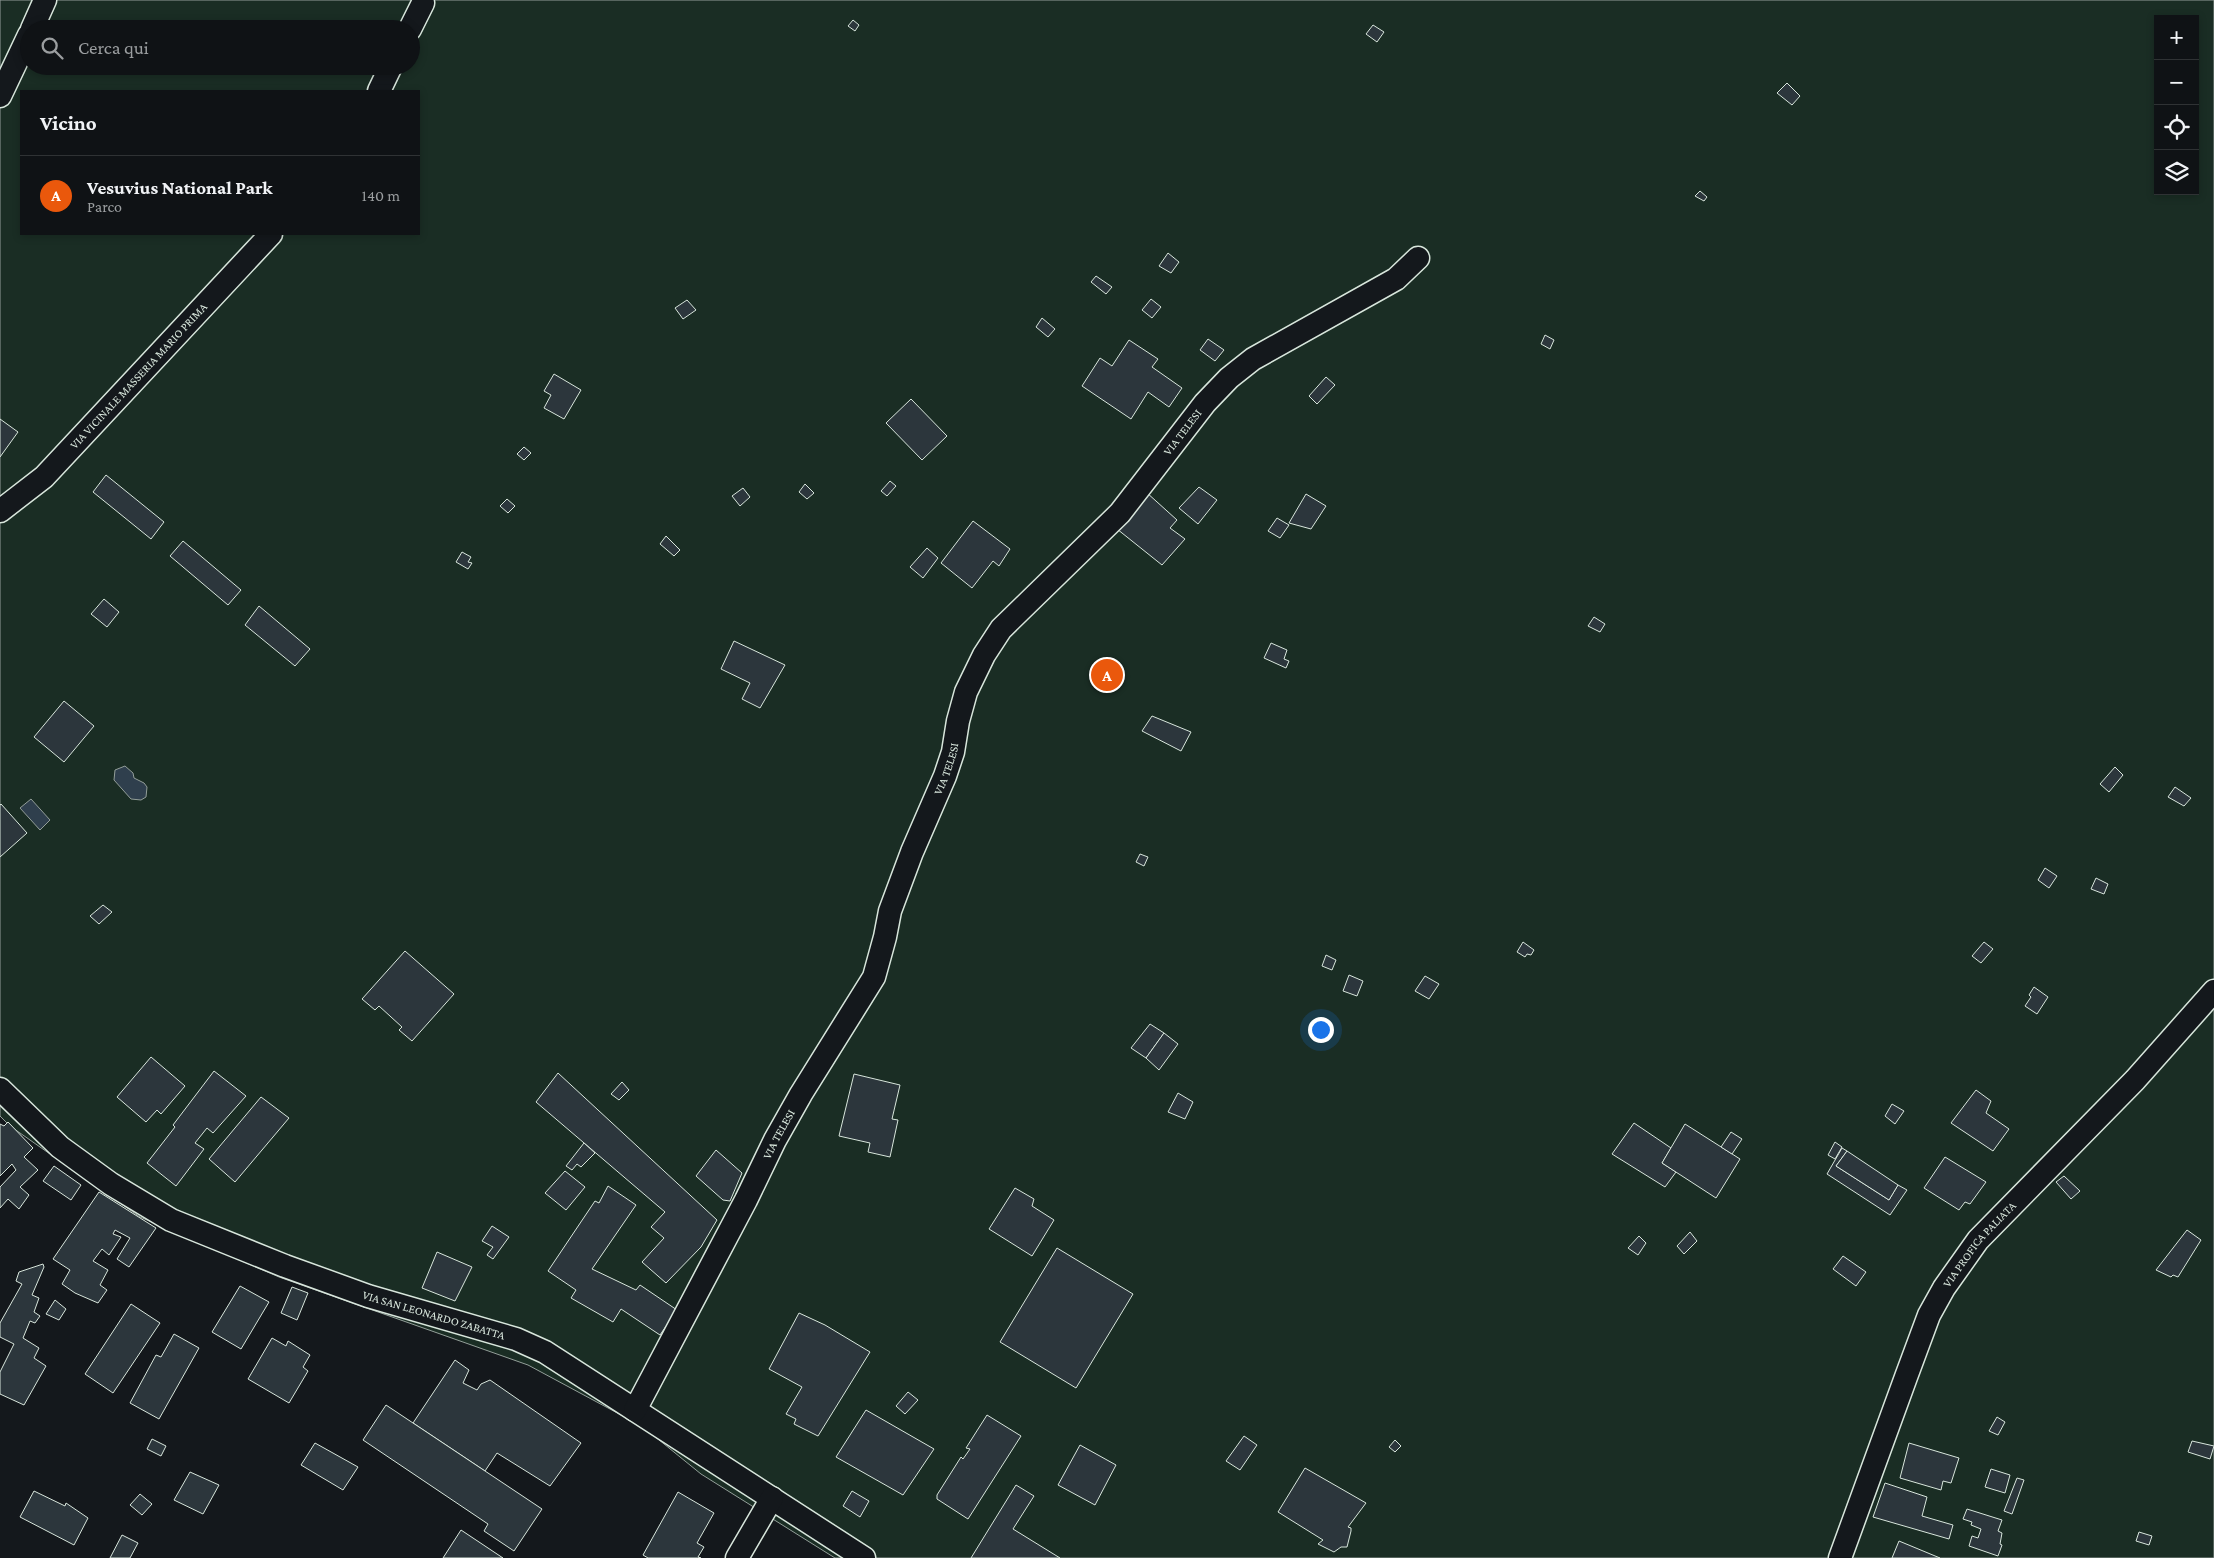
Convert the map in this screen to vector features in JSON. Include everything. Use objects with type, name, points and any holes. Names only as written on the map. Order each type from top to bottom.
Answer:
[{"type":"street","points":[[36,20],[45,0]]},
{"type":"street","points":[[414,20],[423,3]]},
{"type":"street","points":[[0,96],[20,54]]},
{"type":"street","points":[[379,90],[387,75]]},
{"type":"street","name":"VIA VICINALE MASSERIA MARIO PRIMA","points":[[0,511],[44,477],[270,235]]},
{"type":"street","name":"VIA TELESI","points":[[635,1410],[728,1235],[779,1133],[874,977],[893,902],[953,752],[958,721],[966,692],[984,655],[1001,629],[1120,513],[1205,404],[1229,378],[1253,358],[1396,279],[1418,258]]},
{"type":"street","name":"VIA PROFICA PALIATA","points":[[1840,1558],[1912,1359],[1930,1315],[1944,1288],[1978,1240],[2135,1080],[2214,991]]},
{"type":"street","name":"VIA SAN LEONARDO ZABATTA","points":[[0,1089],[60,1148],[111,1184],[171,1220],[285,1266],[368,1296],[516,1340],[545,1352],[864,1558]]},
{"type":"street","points":[[737,1558],[772,1498]]},
{"type":"green space","points":[[0,0],[2214,0],[2214,1558],[835,1558],[701,1474],[632,1418],[621,1415],[528,1365],[279,1277],[140,1217],[10,1126],[0,1116]]},
{"type":"water","points":[[125,766],[133,773],[134,778],[144,783],[147,787],[146,797],[141,800],[131,799],[114,780],[115,770]]},
{"type":"water","points":[[31,799],[50,820],[40,830],[20,808]]},
{"type":"building","points":[[853,20],[859,25],[855,31],[848,26]]},
{"type":"building","points":[[1373,25],[1384,32],[1377,42],[1366,34]]},
{"type":"building","points":[[1787,83],[1800,96],[1792,105],[1777,93]]},
{"type":"building","points":[[1700,191],[1707,197],[1704,201],[1695,196]]},
{"type":"building","points":[[1168,253],[1179,262],[1171,273],[1159,266]]},
{"type":"building","points":[[1096,276],[1112,287],[1106,294],[1091,282]]},
{"type":"building","points":[[1151,299],[1161,307],[1152,318],[1142,310]]},
{"type":"building","points":[[687,300],[696,310],[683,319],[675,308]]},
{"type":"building","points":[[1042,318],[1055,329],[1048,337],[1036,327]]},
{"type":"building","points":[[1545,335],[1554,340],[1550,349],[1541,344]]},
{"type":"building","points":[[1208,339],[1224,350],[1215,361],[1200,350]]},
{"type":"building","points":[[1129,340],[1158,359],[1152,367],[1182,388],[1169,407],[1148,392],[1131,419],[1082,386],[1100,358],[1112,366]]},
{"type":"building","points":[[554,374],[581,390],[564,419],[544,408],[551,395],[544,391]]},
{"type":"building","points":[[1326,377],[1335,385],[1317,404],[1309,396]]},
{"type":"building","points":[[911,399],[947,436],[922,460],[886,423]]},
{"type":"building","points":[[0,419],[18,432],[0,457]]},
{"type":"building","points":[[524,447],[531,453],[524,460],[517,454]]},
{"type":"building","points":[[106,475],[164,522],[151,539],[93,492]]},
{"type":"building","points":[[890,481],[896,486],[887,496],[881,491]]},
{"type":"building","points":[[805,484],[814,493],[807,499],[799,492]]},
{"type":"building","points":[[1199,487],[1217,500],[1198,524],[1179,508]]},
{"type":"building","points":[[743,488],[750,497],[740,506],[732,496]]},
{"type":"building","points":[[1146,492],[1177,520],[1170,528],[1185,539],[1162,565],[1117,529]]},
{"type":"building","points":[[1306,494],[1326,506],[1311,529],[1289,523]]},
{"type":"building","points":[[507,499],[515,506],[508,513],[500,506]]},
{"type":"building","points":[[1277,518],[1289,525],[1280,538],[1268,531]]},
{"type":"building","points":[[973,521],[1010,549],[999,566],[993,561],[972,588],[941,563]]},
{"type":"building","points":[[666,536],[680,550],[674,556],[660,544]]},
{"type":"building","points":[[183,541],[241,590],[228,605],[170,556]]},
{"type":"building","points":[[927,548],[938,558],[923,578],[910,567]]},
{"type":"building","points":[[462,552],[471,557],[468,562],[472,563],[468,569],[456,562]]},
{"type":"building","points":[[104,599],[119,612],[107,627],[91,614]]},
{"type":"building","points":[[259,606],[310,649],[295,666],[245,625]]},
{"type":"building","points":[[1594,617],[1605,624],[1600,632],[1588,626]]},
{"type":"building","points":[[734,641],[785,665],[760,708],[742,699],[750,683],[721,669]]},
{"type":"building","points":[[1271,643],[1287,650],[1284,659],[1289,661],[1286,668],[1264,658]]},
{"type":"building","points":[[64,701],[94,726],[64,762],[34,737]]},
{"type":"building","points":[[1152,716],[1191,732],[1181,751],[1142,731]]},
{"type":"building","points":[[2115,767],[2123,775],[2109,792],[2100,784]]},
{"type":"building","points":[[2175,787],[2191,798],[2184,806],[2168,797]]},
{"type":"building","points":[[0,805],[27,833],[0,857]]},
{"type":"building","points":[[1140,854],[1148,857],[1144,866],[1136,862]]},
{"type":"building","points":[[2045,868],[2057,876],[2049,888],[2038,880]]},
{"type":"building","points":[[2096,878],[2108,884],[2104,894],[2091,889]]},
{"type":"building","points":[[103,905],[112,912],[99,924],[90,916]]},
{"type":"building","points":[[1523,942],[1534,950],[1531,955],[1527,954],[1525,957],[1517,952]]},
{"type":"building","points":[[1984,942],[1993,949],[1981,963],[1972,956]]},
{"type":"building","points":[[405,951],[454,994],[412,1041],[399,1030],[402,1027],[379,1006],[375,1010],[362,999]]},
{"type":"building","points":[[1326,955],[1336,960],[1332,970],[1322,966]]},
{"type":"building","points":[[1349,975],[1363,981],[1357,996],[1343,991]]},
{"type":"building","points":[[1425,976],[1439,984],[1429,999],[1415,991]]},
{"type":"building","points":[[2034,987],[2048,997],[2037,1014],[2025,1006],[2031,997],[2029,995]]},
{"type":"building","points":[[1150,1024],[1164,1033],[1146,1058],[1131,1048]]},
{"type":"building","points":[[1164,1033],[1178,1044],[1159,1070],[1146,1058]]},
{"type":"building","points":[[151,1057],[185,1086],[161,1114],[157,1110],[146,1122],[117,1097]]},
{"type":"building","points":[[214,1071],[246,1096],[213,1133],[207,1128],[195,1143],[204,1149],[176,1186],[147,1163]]},
{"type":"building","points":[[558,1073],[717,1220],[701,1247],[666,1283],[642,1262],[664,1238],[651,1227],[665,1212],[536,1102]]},
{"type":"building","points":[[854,1074],[900,1085],[892,1119],[898,1120],[890,1157],[868,1152],[870,1143],[839,1136]]},
{"type":"building","points":[[622,1082],[629,1090],[619,1100],[611,1094]]},
{"type":"building","points":[[1976,1090],[1991,1101],[1986,1113],[2009,1129],[1993,1151],[1951,1123]]},
{"type":"building","points":[[1178,1093],[1193,1102],[1185,1119],[1168,1112]]},
{"type":"building","points":[[261,1097],[289,1118],[235,1182],[209,1159]]},
{"type":"building","points":[[1892,1104],[1904,1111],[1895,1124],[1885,1116]]},
{"type":"building","points":[[8,1122],[33,1148],[24,1157],[38,1170],[20,1187],[29,1195],[19,1209],[8,1199],[0,1208],[0,1187],[16,1170],[12,1164],[0,1176],[0,1124],[4,1126]]},
{"type":"building","points":[[1634,1123],[1671,1148],[1662,1163],[1676,1172],[1665,1187],[1612,1154]]},
{"type":"building","points":[[1685,1124],[1740,1159],[1716,1198],[1662,1163]]},
{"type":"building","points":[[1731,1132],[1742,1139],[1732,1154],[1721,1147]]},
{"type":"building","points":[[1835,1142],[1842,1147],[1835,1159],[1828,1155]]},
{"type":"building","points":[[584,1143],[595,1153],[581,1167],[577,1164],[572,1170],[566,1166]]},
{"type":"building","points":[[1842,1148],[1847,1151],[1836,1166],[1889,1200],[1898,1185],[1907,1190],[1890,1215],[1827,1174]]},
{"type":"building","points":[[716,1150],[742,1173],[730,1201],[723,1200],[696,1176]]},
{"type":"building","points":[[1847,1151],[1898,1185],[1889,1200],[1836,1166]]},
{"type":"building","points":[[1945,1157],[1986,1182],[1970,1204],[1965,1202],[1959,1210],[1924,1188]]},
{"type":"building","points":[[54,1166],[81,1185],[71,1200],[43,1181]]},
{"type":"building","points":[[565,1171],[585,1187],[566,1210],[545,1193]]},
{"type":"building","points":[[2064,1176],[2080,1191],[2071,1199],[2056,1182]]},
{"type":"building","points":[[608,1186],[636,1205],[592,1269],[636,1290],[640,1285],[677,1310],[660,1335],[621,1309],[613,1322],[571,1298],[576,1290],[548,1271],[595,1201],[599,1203]]},
{"type":"building","points":[[1015,1188],[1034,1199],[1032,1206],[1054,1220],[1032,1256],[989,1229]]},
{"type":"building","points":[[99,1192],[156,1228],[129,1267],[117,1259],[130,1238],[115,1230],[113,1234],[121,1237],[109,1255],[102,1249],[93,1261],[108,1270],[100,1285],[107,1290],[98,1303],[75,1293],[62,1284],[70,1270],[53,1259]]},
{"type":"building","points":[[492,1226],[509,1237],[493,1259],[487,1255],[493,1247],[482,1241]]},
{"type":"building","points":[[2187,1230],[2201,1240],[2178,1277],[2173,1275],[2171,1277],[2156,1270]]},
{"type":"building","points":[[1690,1232],[1697,1241],[1684,1254],[1677,1246]]},
{"type":"building","points":[[1639,1236],[1646,1243],[1638,1255],[1628,1248]]},
{"type":"building","points":[[1057,1248],[1133,1294],[1076,1388],[1000,1342]]},
{"type":"building","points":[[437,1252],[472,1267],[455,1301],[422,1288]]},
{"type":"building","points":[[1843,1256],[1866,1272],[1856,1286],[1833,1269]]},
{"type":"building","points":[[43,1264],[44,1267],[32,1295],[39,1298],[34,1312],[40,1316],[35,1323],[30,1321],[23,1338],[39,1348],[34,1358],[46,1366],[24,1405],[0,1394],[0,1372],[14,1344],[0,1337],[0,1323],[22,1284],[16,1281],[19,1272]]},
{"type":"building","points":[[240,1286],[269,1302],[241,1349],[212,1332]]},
{"type":"building","points":[[292,1287],[308,1293],[297,1320],[281,1313]]},
{"type":"building","points":[[55,1300],[66,1309],[59,1320],[46,1314]]},
{"type":"building","points":[[131,1304],[160,1323],[113,1393],[85,1374]]},
{"type":"building","points":[[799,1313],[825,1325],[870,1352],[818,1436],[794,1424],[796,1419],[786,1414],[802,1387],[769,1369]]},
{"type":"building","points":[[174,1334],[199,1348],[159,1419],[130,1403],[156,1355],[161,1357]]},
{"type":"building","points":[[272,1338],[286,1346],[288,1341],[310,1355],[303,1367],[308,1371],[289,1403],[248,1379]]},
{"type":"building","points":[[455,1360],[469,1370],[463,1383],[477,1390],[481,1384],[490,1380],[581,1443],[550,1486],[497,1453],[485,1471],[413,1423]]},
{"type":"building","points":[[908,1392],[918,1400],[905,1414],[896,1406]]},
{"type":"building","points":[[386,1405],[542,1509],[514,1551],[484,1531],[488,1524],[363,1440]]},
{"type":"building","points":[[866,1410],[934,1449],[903,1495],[836,1457]]},
{"type":"building","points":[[987,1415],[1021,1436],[968,1519],[937,1499],[937,1495],[961,1457],[963,1459],[970,1449],[966,1448]]},
{"type":"building","points":[[1997,1417],[2005,1422],[1998,1435],[1989,1431]]},
{"type":"building","points":[[1244,1436],[1257,1445],[1240,1470],[1226,1461]]},
{"type":"building","points":[[152,1439],[166,1446],[161,1456],[147,1449]]},
{"type":"building","points":[[1395,1440],[1401,1446],[1395,1452],[1389,1447]]},
{"type":"building","points":[[2192,1441],[2214,1446],[2210,1459],[2188,1452]]},
{"type":"building","points":[[315,1443],[358,1467],[343,1490],[301,1465]]},
{"type":"building","points":[[1909,1443],[1959,1458],[1951,1483],[1943,1481],[1941,1490],[1900,1478]]},
{"type":"building","points":[[1080,1445],[1116,1465],[1095,1505],[1058,1485]]},
{"type":"building","points":[[1305,1468],[1366,1503],[1348,1527],[1351,1528],[1351,1531],[1347,1547],[1341,1547],[1334,1552],[1318,1544],[1323,1540],[1278,1512]]},
{"type":"building","points":[[1991,1469],[2010,1475],[2005,1493],[1985,1487]]},
{"type":"building","points":[[190,1472],[219,1485],[203,1514],[174,1500]]},
{"type":"building","points":[[2017,1478],[2024,1480],[2012,1514],[2004,1511]]},
{"type":"building","points":[[1885,1483],[1927,1497],[1922,1516],[1953,1525],[1949,1539],[1873,1517]]},
{"type":"building","points":[[1016,1485],[1034,1496],[1013,1529],[1060,1558],[971,1558]]},
{"type":"building","points":[[34,1491],[65,1506],[66,1503],[88,1518],[74,1545],[20,1517]]},
{"type":"building","points":[[852,1491],[869,1501],[860,1517],[843,1506]]},
{"type":"building","points":[[678,1492],[714,1513],[697,1543],[704,1547],[698,1557],[701,1558],[648,1558],[643,1555]]},
{"type":"building","points":[[140,1494],[152,1504],[142,1515],[130,1505]]},
{"type":"building","points":[[1967,1509],[2002,1520],[1998,1531],[2002,1533],[2000,1544],[2002,1545],[1998,1556],[1969,1546],[1972,1536],[1978,1538],[1981,1529],[1971,1525],[1972,1522],[1963,1519]]},
{"type":"building","points":[[461,1530],[503,1558],[443,1558]]},
{"type":"building","points":[[2139,1532],[2152,1536],[2149,1545],[2136,1541]]},
{"type":"building","points":[[122,1535],[138,1543],[130,1558],[110,1558]]},
{"type":"building","points":[[1899,1541],[1940,1558],[1892,1558]]},
{"type":"place","name":"Vesuvius National Park","points":[[1107,675]]}]
